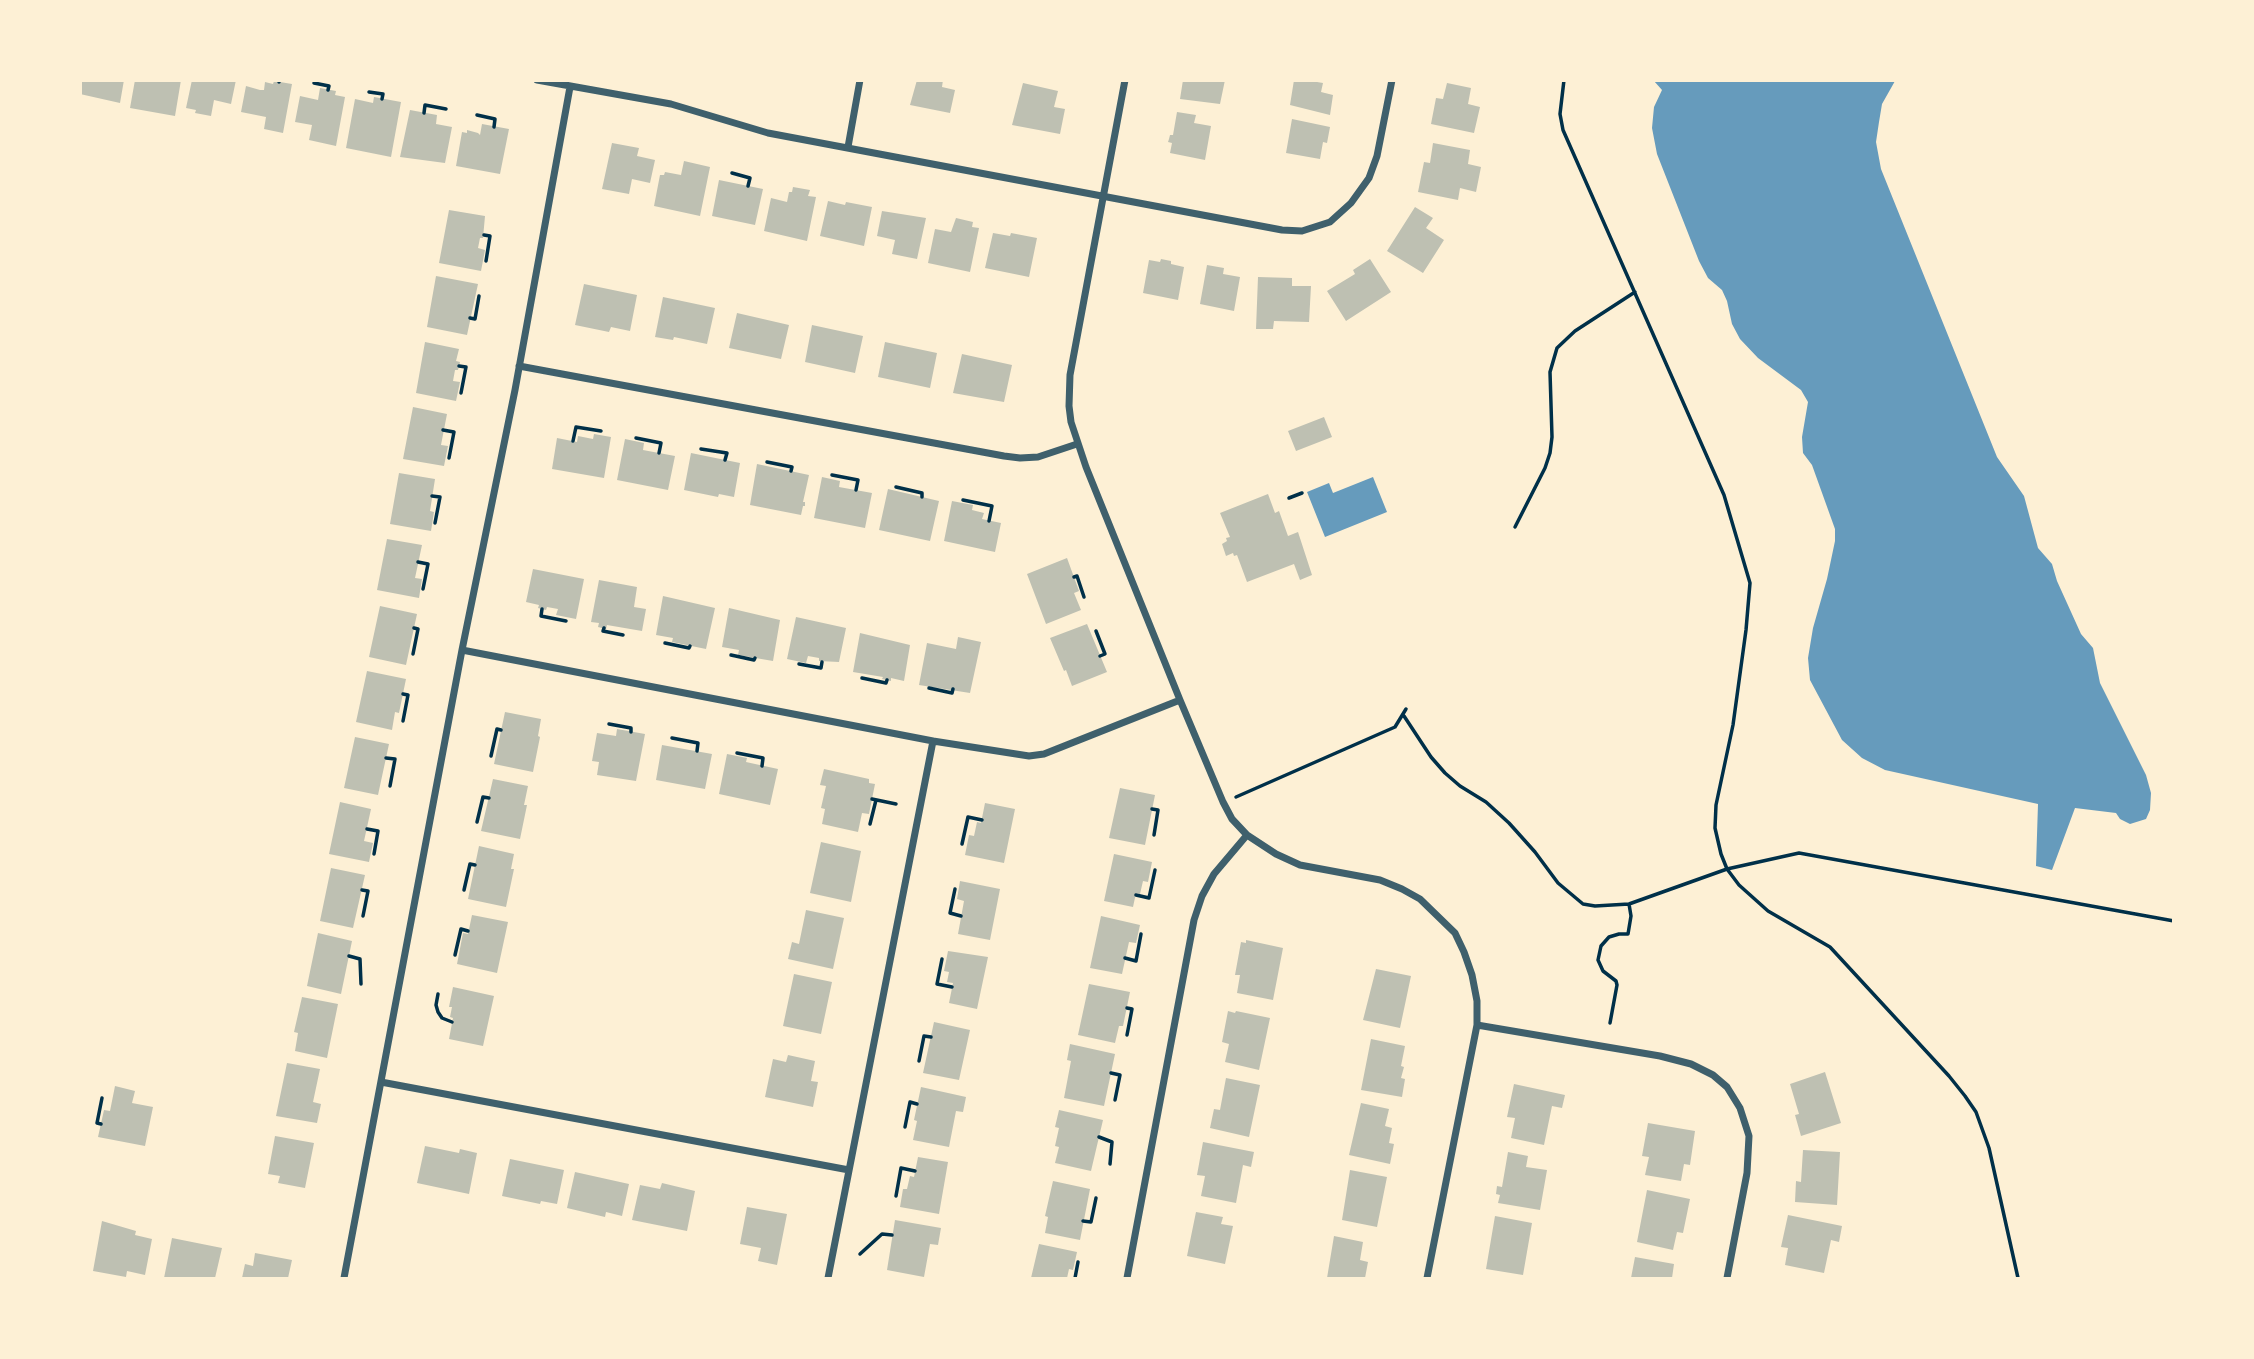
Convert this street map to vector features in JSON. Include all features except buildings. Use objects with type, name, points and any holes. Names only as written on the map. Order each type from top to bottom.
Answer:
[{"type":"street","points":[[537,80],[671,104],[768,133],[1282,230],[1302,231],[1330,222],[1351,203],[1369,178],[1377,156],[1392,80]]},
{"type":"street","points":[[848,147],[860,80]]},
{"type":"street","points":[[1125,80],[1070,375],[1069,406],[1077,444],[1180,699],[1232,819],[1247,835],[1276,854],[1300,864],[1380,880],[1420,899],[1455,933],[1464,952],[1477,1001],[1477,1025],[1427,1279]]},
{"type":"street","points":[[344,1279],[570,87]]},
{"type":"street","points":[[519,366],[1004,456],[1038,457],[1077,444]]},
{"type":"street","points":[[462,650],[1011,755],[1044,754],[1180,699]]},
{"type":"street","points":[[828,1279],[933,741]]},
{"type":"street","points":[[1127,1279],[1194,920],[1202,896],[1214,874],[1247,835]]},
{"type":"street","points":[[1477,1025],[1660,1056],[1691,1064],[1713,1075],[1727,1087],[1740,1108],[1749,1136],[1747,1173],[1727,1279]]},
{"type":"street","points":[[381,1082],[849,1170]]},
{"type":"path","points":[[1564,80],[1560,114],[1563,130],[1724,495],[1750,583],[1733,725],[1716,805],[1717,842],[1727,869],[1739,885],[1768,912],[1830,947],[1965,1096],[1976,1112],[1989,1148],[2018,1279]]},
{"type":"path","points":[[314,83],[329,86],[328,90]]},
{"type":"path","points":[[369,92],[383,94],[382,99]]},
{"type":"path","points":[[424,113],[425,105],[446,109]]},
{"type":"path","points":[[477,115],[495,119],[494,127]]},
{"type":"path","points":[[732,173],[750,178],[748,186]]},
{"type":"path","points":[[484,235],[490,236],[486,261]]},
{"type":"path","points":[[1515,527],[1550,453],[1550,372],[1557,348],[1575,331],[1635,292]]},
{"type":"path","points":[[470,318],[475,319],[479,296]]},
{"type":"path","points":[[459,366],[466,367],[461,393]]},
{"type":"path","points":[[573,441],[576,427],[601,431]]},
{"type":"path","points":[[443,430],[454,432],[449,458]]},
{"type":"path","points":[[636,438],[662,443],[659,453]]},
{"type":"path","points":[[701,449],[727,453],[726,460]]},
{"type":"path","points":[[767,462],[792,467],[791,471]]},
{"type":"path","points":[[832,475],[858,480],[856,490]]},
{"type":"path","points":[[896,487],[922,493],[922,497]]},
{"type":"path","points":[[1289,498],[1302,493]]},
{"type":"path","points":[[432,496],[440,497],[435,523]]},
{"type":"path","points":[[964,500],[992,506],[989,521]]},
{"type":"path","points":[[418,562],[428,564],[423,589]]},
{"type":"path","points":[[1074,577],[1077,576],[1084,597]]},
{"type":"path","points":[[542,609],[541,616],[566,621]]},
{"type":"path","points":[[413,654],[418,628],[414,628]]},
{"type":"path","points":[[604,628],[603,631],[623,635]]},
{"type":"path","points":[[1096,631],[1105,654],[1100,656]]},
{"type":"path","points":[[665,643],[689,648],[690,646]]},
{"type":"path","points":[[731,655],[754,660],[755,658]]},
{"type":"path","points":[[799,664],[821,668],[822,662]]},
{"type":"path","points":[[862,678],[886,683],[887,680]]},
{"type":"path","points":[[929,688],[952,693],[953,689]]},
{"type":"path","points":[[403,694],[408,695],[403,721]]},
{"type":"path","points":[[1236,797],[1395,727],[1406,709]]},
{"type":"path","points":[[1404,716],[1445,773],[1486,802],[1509,823],[1558,883],[1583,904],[1629,904],[1727,869],[1799,853],[2174,921]]},
{"type":"path","points":[[609,724],[631,728],[631,732]]},
{"type":"path","points":[[491,756],[497,729],[501,730]]},
{"type":"path","points":[[672,738],[698,743],[697,751]]},
{"type":"path","points":[[737,753],[763,758],[762,766]]},
{"type":"path","points":[[386,758],[395,759],[390,786]]},
{"type":"path","points":[[477,822],[483,797],[489,798]]},
{"type":"path","points":[[870,824],[874,800],[896,804]]},
{"type":"path","points":[[1152,809],[1158,810],[1154,835]]},
{"type":"path","points":[[962,844],[968,817],[982,820]]},
{"type":"path","points":[[367,829],[378,831],[374,854]]},
{"type":"path","points":[[464,890],[470,864],[475,865]]},
{"type":"path","points":[[1136,895],[1149,898],[1155,870]]},
{"type":"path","points":[[955,889],[950,914],[961,916]]},
{"type":"path","points":[[362,890],[368,891],[363,916]]},
{"type":"path","points":[[1610,1023],[1617,985],[1616,981],[1603,971],[1598,960],[1601,946],[1609,937],[1628,934],[1631,916],[1629,904]]},
{"type":"path","points":[[455,955],[461,929],[468,931]]},
{"type":"path","points":[[1125,958],[1136,961],[1141,934]]},
{"type":"path","points":[[349,956],[360,959],[361,984]]},
{"type":"path","points":[[942,959],[937,984],[952,987]]},
{"type":"path","points":[[438,995],[438,1012],[442,1018],[452,1022]]},
{"type":"path","points":[[1126,1035],[1132,1009],[1127,1008]]},
{"type":"path","points":[[919,1061],[924,1036],[931,1037]]},
{"type":"path","points":[[1111,1073],[1120,1075],[1115,1100]]},
{"type":"path","points":[[101,1124],[97,1123],[102,1098]]},
{"type":"path","points":[[905,1127],[910,1102],[917,1104]]},
{"type":"path","points":[[1099,1137],[1112,1142],[1110,1164]]},
{"type":"path","points":[[896,1196],[901,1168],[915,1171]]},
{"type":"path","points":[[1083,1221],[1091,1222],[1096,1198]]},
{"type":"path","points":[[860,1254],[881,1234],[892,1235]]},
{"type":"path","points":[[1075,1279],[1078,1262]]},
{"type":"water","points":[[1654,81],[1895,81],[1882,104],[1879,122],[1876,142],[1881,169],[1997,457],[2024,496],[2038,548],[2052,564],[2081,634],[2093,648],[2100,683],[2146,775],[2151,793],[2150,810],[2146,819],[2130,824],[2120,819],[2116,813],[2075,808],[2052,870],[2036,866],[2038,804],[1885,770],[1862,758],[1842,740],[1810,680],[1808,658],[1835,541],[1835,529],[1812,465],[1803,453],[1802,437],[1808,402],[1801,390],[1758,358],[1740,339],[1732,324],[1722,290],[1708,278],[1699,261],[1657,154],[1652,128],[1654,107],[1662,90]]},
{"type":"water","points":[[1373,477],[1387,512],[1325,537],[1307,492],[1329,483],[1333,493]]}]
